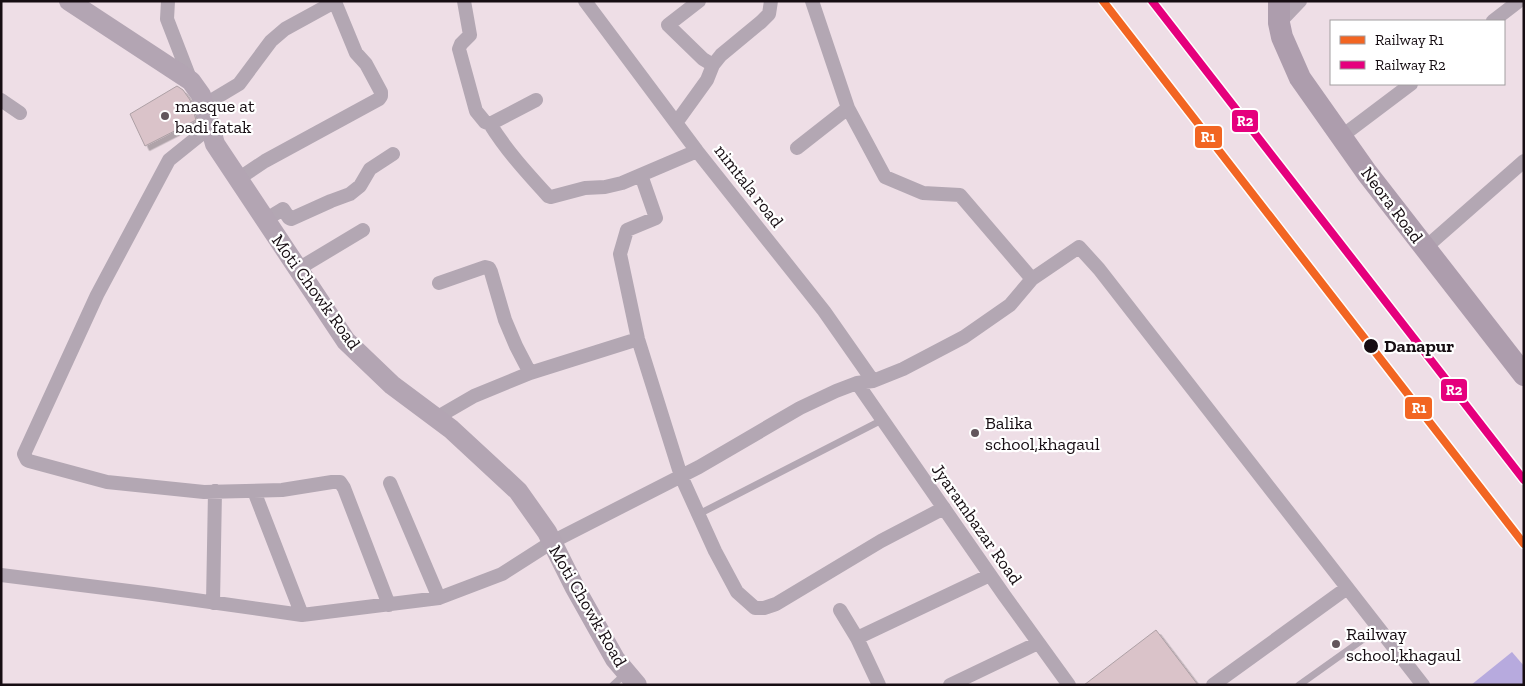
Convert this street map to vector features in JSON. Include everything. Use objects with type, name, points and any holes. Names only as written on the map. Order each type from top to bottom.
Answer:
[{"type":"main road","name":"Neora Road","points":[[1279,12],[1282,37],[1300,78],[1367,173],[1524,375]]},
{"type":"street","points":[[168,1],[167,19],[191,80]]},
{"type":"street","points":[[464,1],[470,34],[459,49],[476,111],[484,122],[490,124],[516,161],[548,196],[551,197],[585,188],[606,187],[622,183],[697,151]]},
{"type":"street","name":"nimtala road","points":[[585,1],[697,151],[824,311],[873,381]]},
{"type":"street","points":[[698,1],[668,26],[703,59],[714,65]]},
{"type":"street","points":[[676,123],[707,80],[721,55],[769,14],[771,1]]},
{"type":"street","points":[[812,1],[848,108],[885,177],[923,193],[960,195],[1032,280]]},
{"type":"street","points":[[1279,12],[1300,1]]},
{"type":"street","points":[[1494,20],[1519,1]]},
{"type":"street","points":[[204,106],[239,84],[271,41],[285,29],[336,2],[356,53],[366,64],[381,92],[381,96],[379,99],[265,161],[238,179]]},
{"type":"street","name":"Moti Chowk Road","points":[[76,3],[191,80],[201,96],[215,144],[346,341],[392,386],[451,429],[518,491],[547,532],[626,681]]},
{"type":"street","points":[[1342,136],[1410,85]]},
{"type":"street","points":[[1,100],[20,113]]},
{"type":"street","points":[[490,124],[536,100]]},
{"type":"street","points":[[797,148],[848,108]]},
{"type":"street","points":[[210,127],[169,160],[97,295],[24,454],[26,460],[107,482],[215,492],[282,490],[340,482],[389,605]]},
{"type":"street","points":[[265,220],[283,209],[291,219],[350,194],[360,186],[370,169],[393,154]]},
{"type":"street","points":[[1425,248],[1524,161]]},
{"type":"street","points":[[641,175],[656,218],[627,230],[620,254],[638,339],[681,476],[715,552],[737,592],[755,608],[764,608],[776,604],[881,541],[944,508]]},
{"type":"street","points":[[298,269],[363,230]]},
{"type":"street","points":[[1,575],[302,615],[439,598],[502,574],[552,542],[681,476],[800,408],[857,383],[873,381],[964,337],[1010,305],[1032,280],[1078,247],[1111,285],[1423,685]]},
{"type":"street","points":[[439,283],[485,267],[489,268],[505,320],[530,374]]},
{"type":"street","points":[[436,418],[474,396],[530,374],[638,339]]},
{"type":"street","name":"Jyarambazar Road","points":[[857,383],[1069,685]]},
{"type":"street","points":[[390,483],[439,598]]},
{"type":"street","points":[[213,603],[215,492]]},
{"type":"street","points":[[254,492],[302,615]]},
{"type":"street","points":[[857,638],[990,575]]},
{"type":"street","points":[[1213,685],[1347,588]]},
{"type":"street","points":[[840,610],[857,638],[879,685]]},
{"type":"street","points":[[950,685],[1038,642]]},
{"type":"lane","points":[[699,514],[882,420]]},
{"type":"lane","points":[[1299,685],[1379,628]]},
{"type":"shaded area","points":[[1512,652],[1524,666],[1524,685],[1471,685]]},
{"type":"building","name":"masque at badi fatak","points":[[177,86],[183,90],[190,100],[196,120],[145,146],[130,114]]},
{"type":"building","points":[[1156,630],[1198,685],[1084,685]]},
{"type":"rail line","name":"R1","points":[[1103,1],[1524,544]]},
{"type":"rail line","name":"R2","points":[[1152,1],[1524,480]]},
{"type":"place","name":"masque at badi fatak","points":[[165,116]]},
{"type":"place","name":"Danapur","points":[[1371,346]]},
{"type":"place","name":"Balika school,khagaul","points":[[975,433]]},
{"type":"place","name":"Railway school,khagaul","points":[[1336,644]]}]
